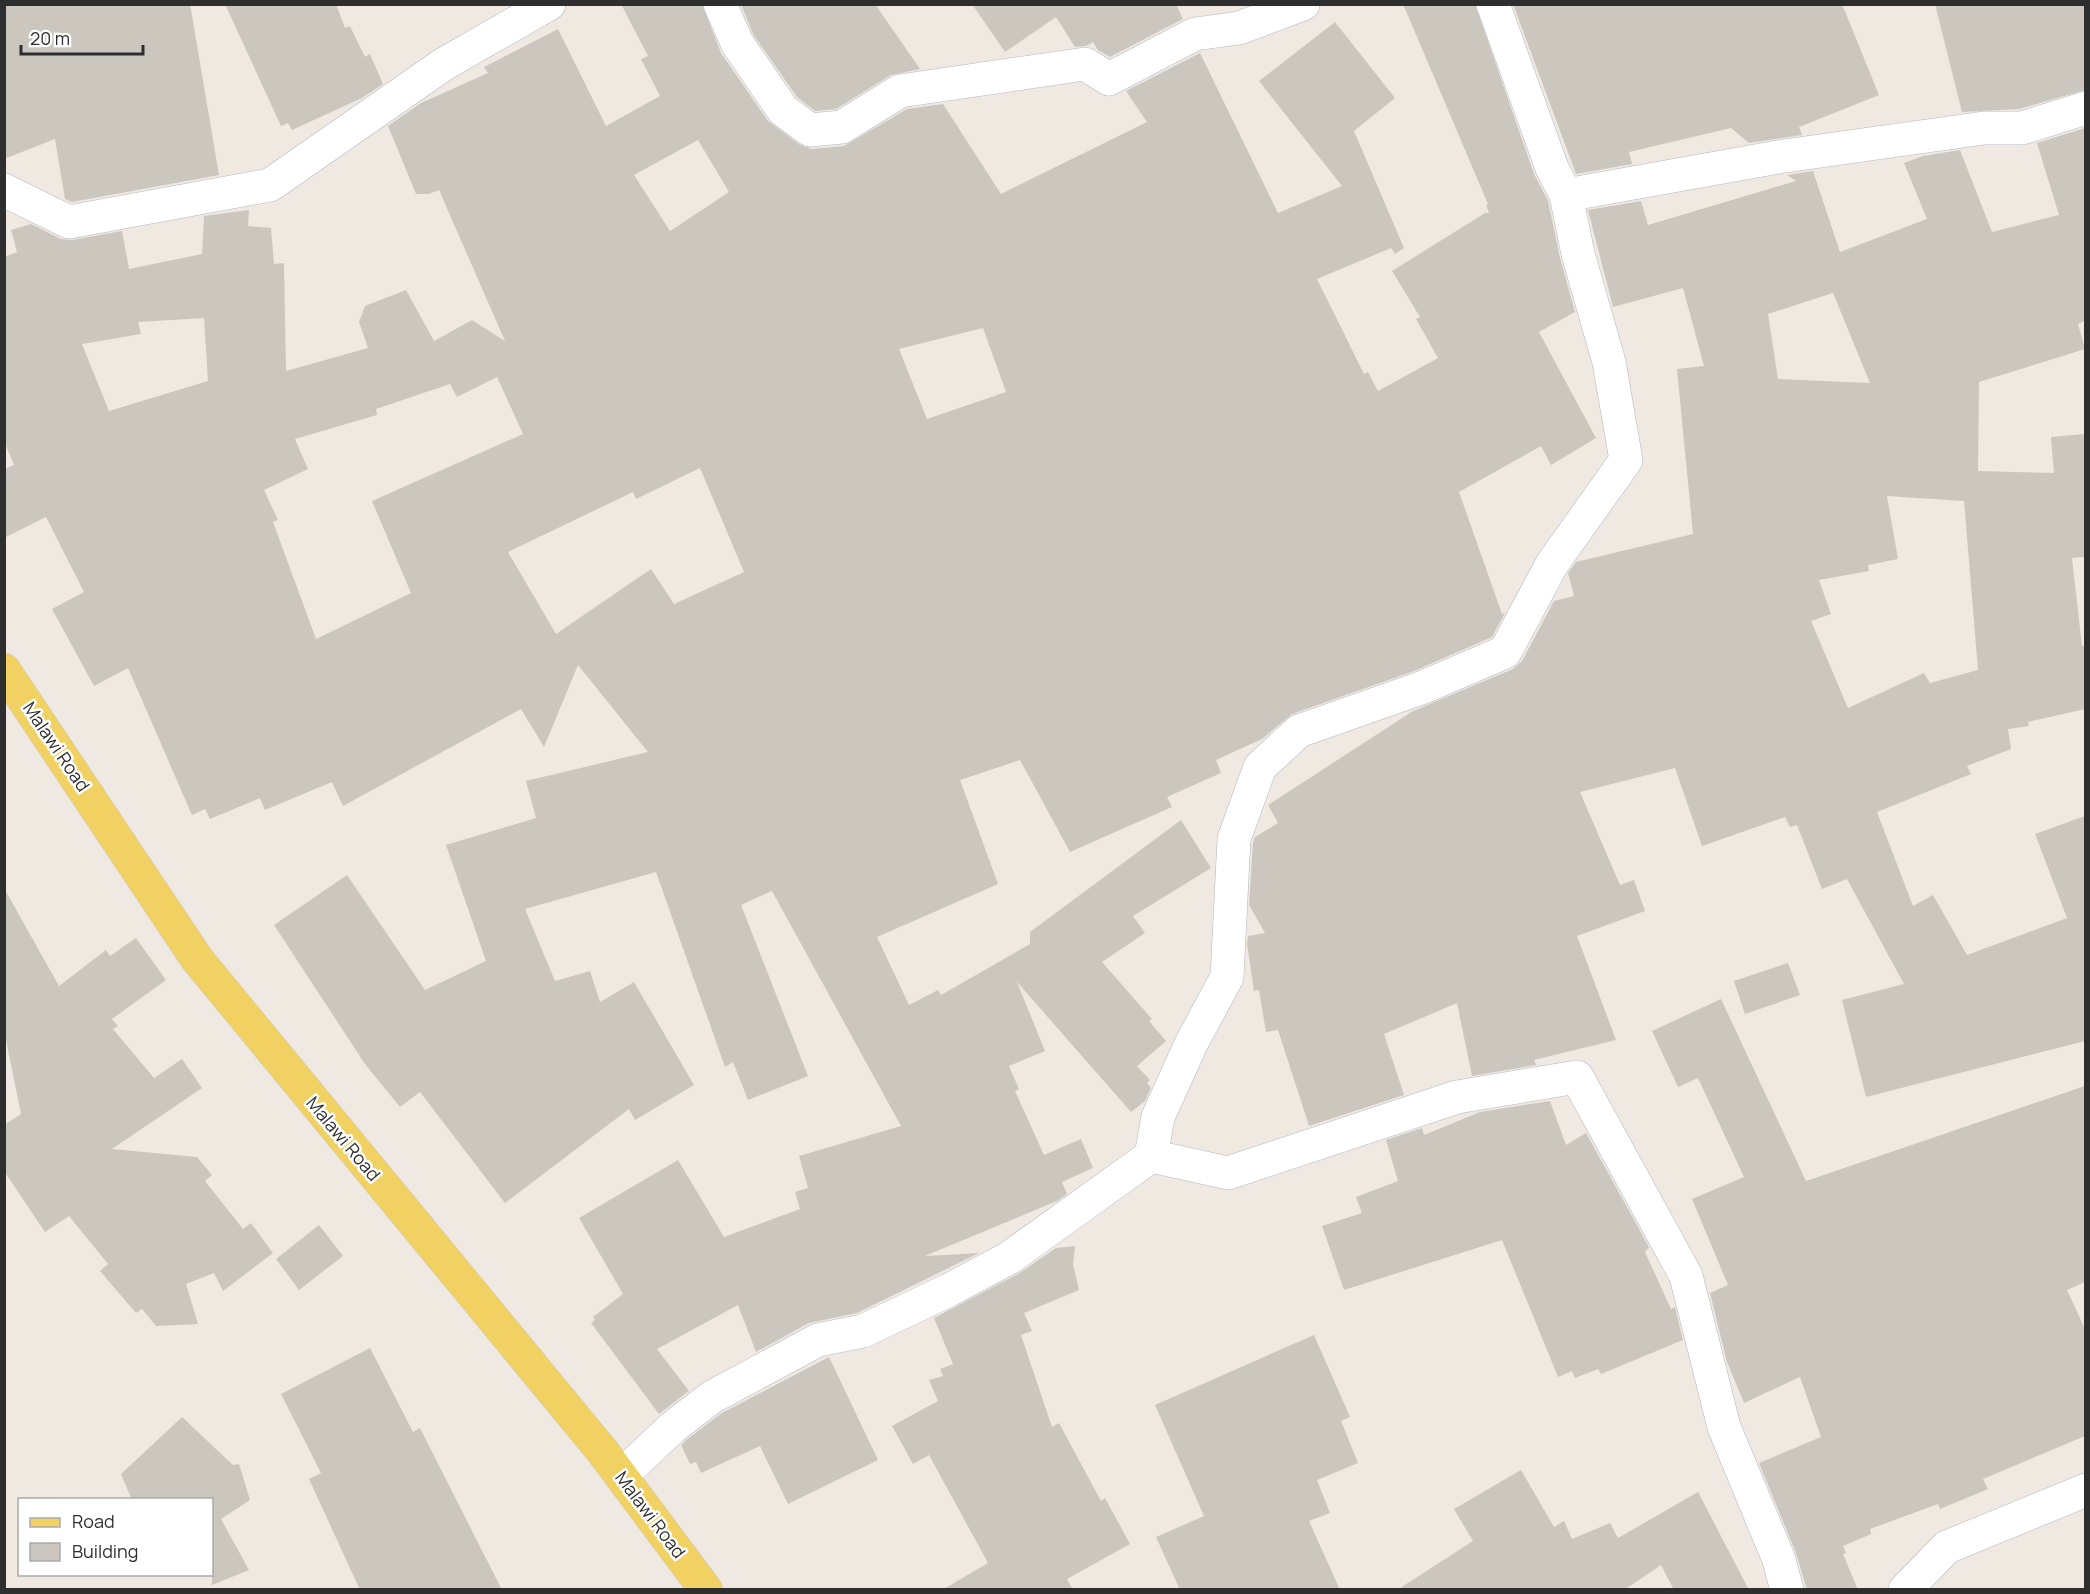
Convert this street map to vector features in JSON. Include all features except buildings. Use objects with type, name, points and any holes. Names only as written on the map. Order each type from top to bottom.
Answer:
[{"type":"main road","name":"Malawi Road","points":[[4,670],[197,959],[621,1476],[706,1590]]},
{"type":"street","points":[[4,190],[69,222],[270,185],[444,64],[549,4]]},
{"type":"street","points":[[720,4],[736,43],[783,110],[810,130],[842,127],[900,91],[1085,64],[1109,79],[1195,34],[1239,28],[1303,4]]},
{"type":"street","points":[[621,1476],[673,1427],[712,1396],[818,1340],[862,1331],[949,1290],[1009,1258],[1062,1217],[1151,1156],[1158,1116],[1191,1044],[1227,977],[1234,839],[1260,766],[1299,731],[1421,688],[1505,652],[1552,564],[1626,460],[1609,362],[1578,254],[1566,195],[1552,168],[1493,4]]},
{"type":"street","points":[[1566,195],[1778,157],[1984,128],[2022,128],[2085,108]]},
{"type":"street","points":[[1151,1156],[1228,1173],[1456,1097],[1577,1077],[1686,1276],[1724,1426],[1779,1560],[1787,1590]]},
{"type":"street","points":[[1905,1590],[1947,1547],[2085,1490]]}]
